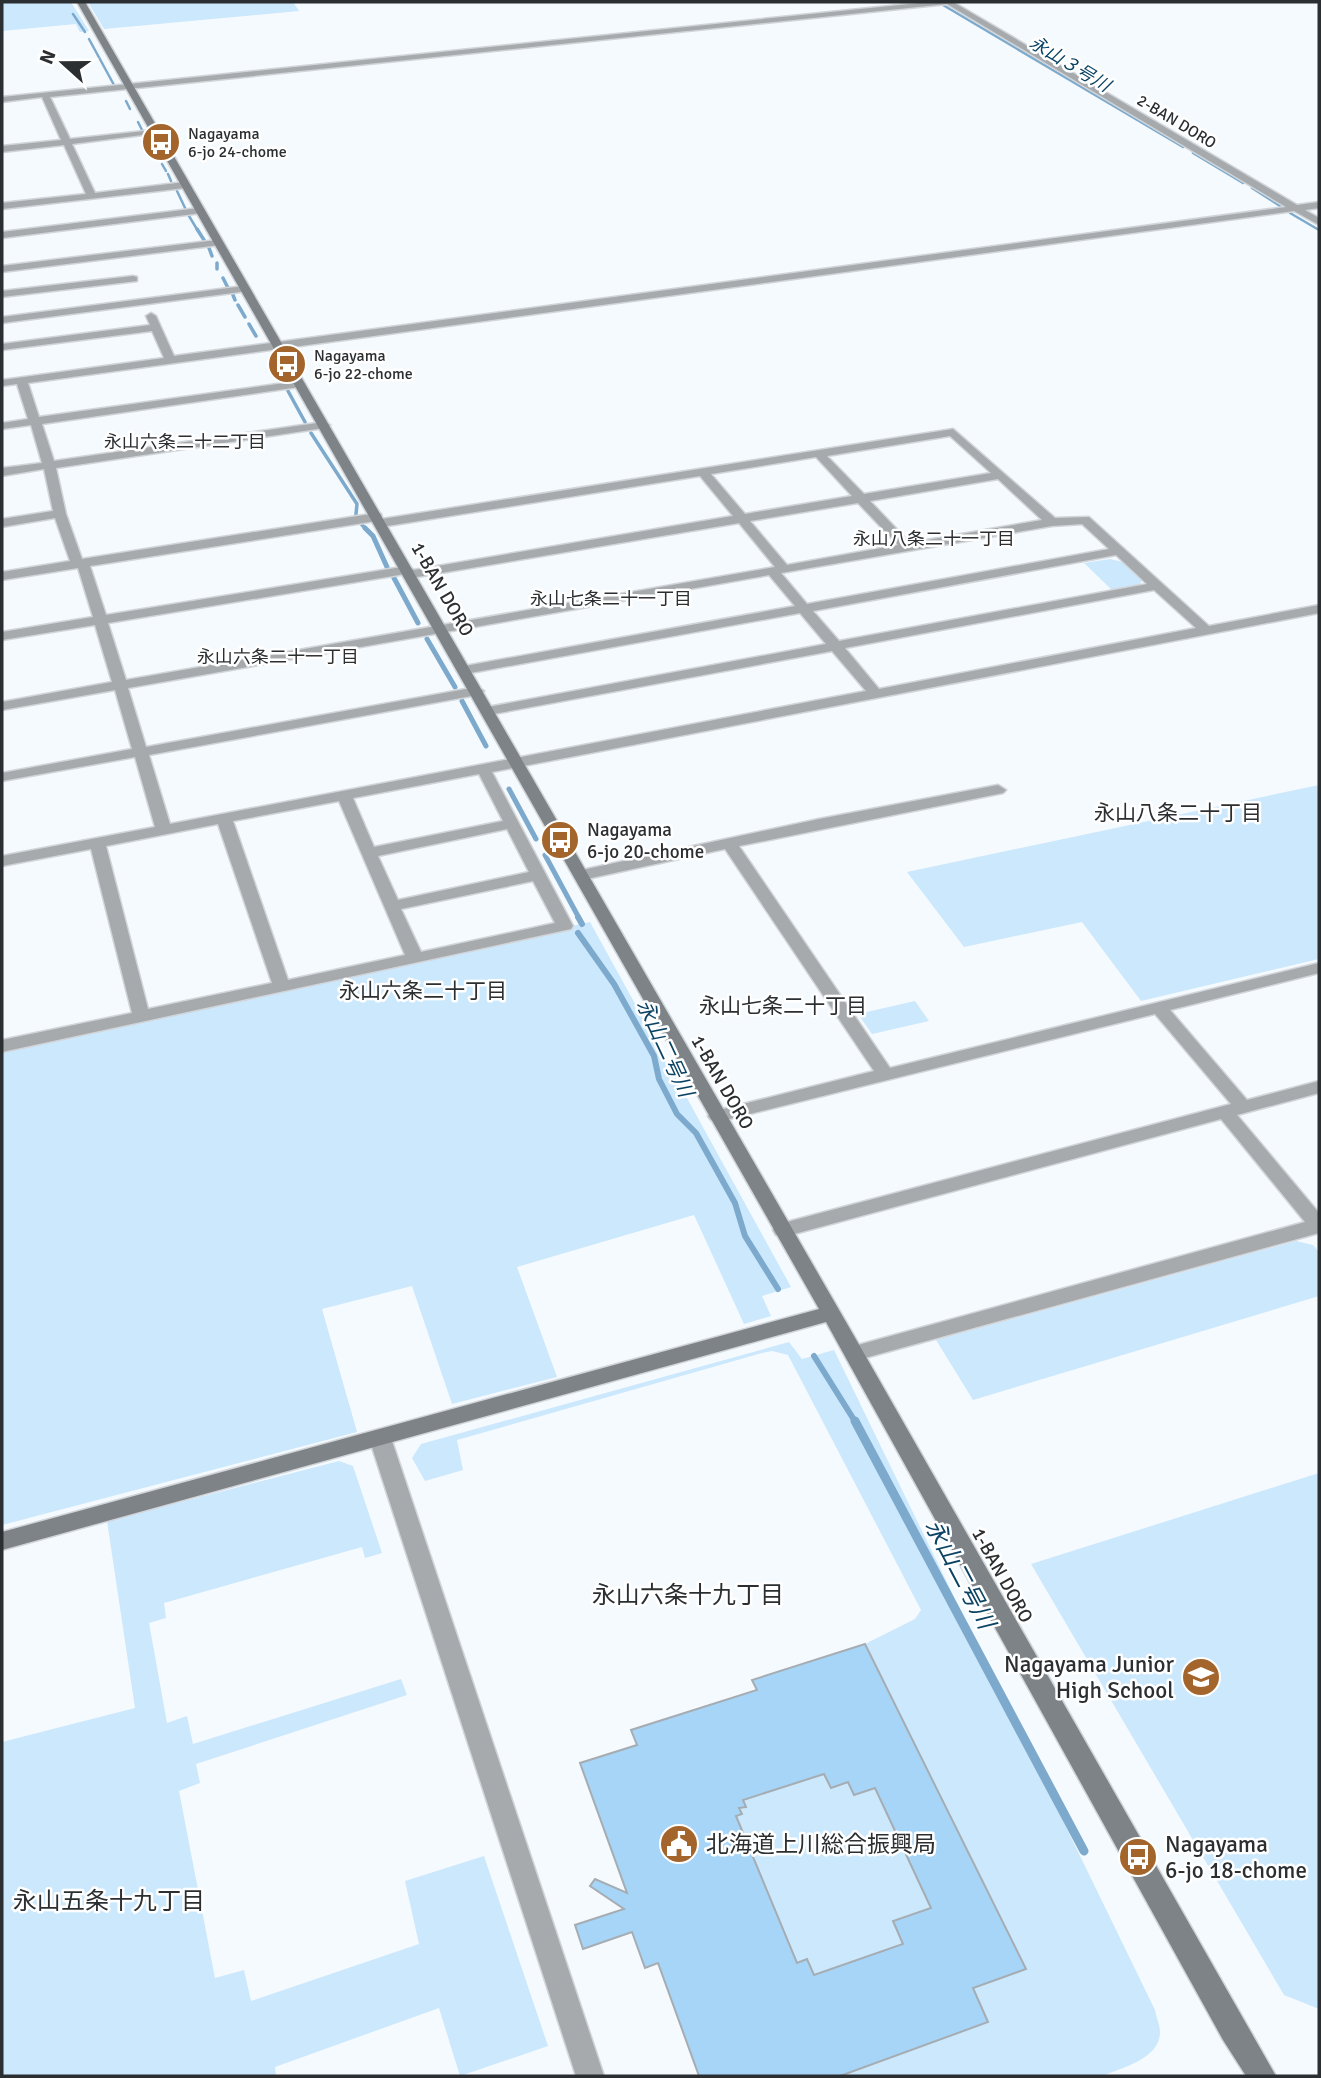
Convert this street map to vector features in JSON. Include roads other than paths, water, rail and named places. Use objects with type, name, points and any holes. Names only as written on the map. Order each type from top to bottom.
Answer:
[{"type":"street","name":"1-BAN DORO","points":[[81,2],[217,243],[442,629],[516,764],[854,1353],[1233,2030],[1262,2076]]},
{"type":"street","points":[[2,99],[948,2]]},
{"type":"street","name":"2-BAN DORO","points":[[948,2],[1319,222]]},
{"type":"street","points":[[45,95],[91,195]]},
{"type":"street","points":[[2,149],[154,133]]},
{"type":"street","points":[[4,203],[185,185]]},
{"type":"street","points":[[2,383],[1319,205]]},
{"type":"street","points":[[2,235],[199,211]]},
{"type":"street","points":[[2,269],[217,243]]},
{"type":"street","points":[[122,254],[171,360]]},
{"type":"street","points":[[2,294],[133,279]]},
{"type":"street","points":[[2,320],[244,289]]},
{"type":"street","points":[[2,347],[156,327]]},
{"type":"street","points":[[22,381],[49,465],[60,514],[100,621],[164,830]]},
{"type":"street","points":[[2,426],[299,384]]},
{"type":"street","points":[[2,472],[324,425]]},
{"type":"street","points":[[2,576],[703,472],[953,432],[1052,523]]},
{"type":"street","points":[[818,453],[908,548]]},
{"type":"street","points":[[703,472],[741,518],[804,608],[876,694]]},
{"type":"street","points":[[2,636],[1000,475]]},
{"type":"street","points":[[2,523],[60,514]]},
{"type":"street","points":[[2,706],[1052,523],[1085,520],[1207,631]]},
{"type":"street","points":[[465,670],[1118,551]]},
{"type":"street","points":[[488,711],[1156,586]]},
{"type":"street","points":[[2,861],[1319,609]]},
{"type":"street","points":[[2,777],[477,691]]},
{"type":"street","points":[[2,1045],[565,926],[510,824],[484,769]]},
{"type":"street","points":[[582,875],[819,824],[998,790]]},
{"type":"street","points":[[344,796],[415,958]]},
{"type":"street","points":[[224,819],[282,986]]},
{"type":"street","points":[[368,853],[510,824]]},
{"type":"street","points":[[97,843],[141,1015]]},
{"type":"street","points":[[730,844],[885,1074]]},
{"type":"street","points":[[391,906],[537,875]]},
{"type":"street","points":[[717,1116],[1319,968]]},
{"type":"street","points":[[854,1353],[1319,1226],[1159,1008]]},
{"type":"street","points":[[783,1230],[1319,1087]]},
{"type":"street","points":[[2,1541],[831,1313]]},
{"type":"street","points":[[380,1438],[590,2076]]},
{"type":"waterway","name":"永山３号川","points":[[943,5],[1183,147]]},
{"type":"waterway","name":"永山二号川","points":[[73,14],[85,32]]},
{"type":"waterway","name":"永山二号川","points":[[89,39],[114,85]]},
{"type":"waterway","name":"永山二号川","points":[[126,101],[130,109]]},
{"type":"waterway","name":"永山二号川","points":[[138,122],[142,130]]},
{"type":"waterway","name":"永山二号川","points":[[148,138],[150,142]]},
{"type":"waterway","name":"永山二号川","points":[[155,151],[160,160]]},
{"type":"waterway","name":"永山３号川","points":[[1193,153],[1243,183]]},
{"type":"waterway","name":"永山二号川","points":[[162,164],[166,171]]},
{"type":"waterway","name":"永山二号川","points":[[168,174],[171,181]]},
{"type":"waterway","name":"永山３号川","points":[[1252,188],[1280,206]]},
{"type":"waterway","name":"永山二号川","points":[[177,191],[186,210]]},
{"type":"waterway","name":"永山３号川","points":[[1290,213],[1319,230]]},
{"type":"waterway","name":"永山二号川","points":[[189,216],[198,231]]},
{"type":"waterway","name":"永山二号川","points":[[197,229],[204,240]]},
{"type":"waterway","name":"永山二号川","points":[[209,248],[212,256]]},
{"type":"waterway","name":"永山二号川","points":[[217,263],[217,269]]},
{"type":"waterway","name":"永山二号川","points":[[223,278],[228,288]]},
{"type":"waterway","name":"永山二号川","points":[[233,295],[235,300]]},
{"type":"waterway","name":"永山二号川","points":[[238,305],[245,317]]},
{"type":"waterway","name":"永山二号川","points":[[249,324],[256,336]]},
{"type":"waterway","name":"永山二号川","points":[[273,367],[283,382]]},
{"type":"waterway","name":"永山二号川","points":[[288,391],[305,422]]},
{"type":"waterway","name":"永山二号川","points":[[311,433],[357,504],[356,514]]},
{"type":"waterway","name":"永山二号川","points":[[362,525],[373,536],[387,567]]},
{"type":"waterway","name":"永山二号川","points":[[394,578],[418,623]]},
{"type":"waterway","name":"永山二号川","points":[[427,639],[455,687]]},
{"type":"waterway","name":"永山二号川","points":[[462,701],[486,746]]},
{"type":"waterway","name":"永山二号川","points":[[509,789],[536,839]]},
{"type":"waterway","name":"永山二号川","points":[[545,855],[579,918]]},
{"type":"waterway","name":"永山二号川","points":[[578,917],[582,924]]},
{"type":"waterway","name":"永山二号川","points":[[578,933],[614,984],[654,1056],[659,1079],[677,1114],[696,1133],[735,1203],[745,1236],[778,1289]]},
{"type":"waterway","name":"永山二号川","points":[[814,1356],[856,1423]]},
{"type":"waterway","name":"永山二号川","points":[[855,1421],[1084,1851]]},
{"type":"place","name":"Nagayama 6-jo 24-chome","points":[[161,142]]},
{"type":"place","name":"Nagayama 6-jo 22-chome","points":[[287,364]]},
{"type":"place","name":"Nagayama 6-jo 20-chome","points":[[560,840]]},
{"type":"place","name":"Nagayama Junior High School","points":[[1201,1677]]},
{"type":"place","name":"北海道上川総合振興局","points":[[679,1844]]},
{"type":"place","name":"Nagayama 6-jo 18-chome","points":[[1138,1857]]},
{"type":"district","name":"永山六条二十二丁目","points":[[185,442]]},
{"type":"district","name":"永山八条二十一丁目","points":[[934,539]]},
{"type":"district","name":"永山七条二十一丁目","points":[[611,599]]},
{"type":"district","name":"永山六条二十一丁目","points":[[278,657]]},
{"type":"district","name":"永山八条二十丁目","points":[[1178,813]]},
{"type":"district","name":"永山六条二十丁目","points":[[423,991]]},
{"type":"district","name":"永山七条二十丁目","points":[[783,1006]]},
{"type":"district","name":"永山六条十九丁目","points":[[688,1595]]},
{"type":"district","name":"永山五条十九丁目","points":[[109,1901]]}]
